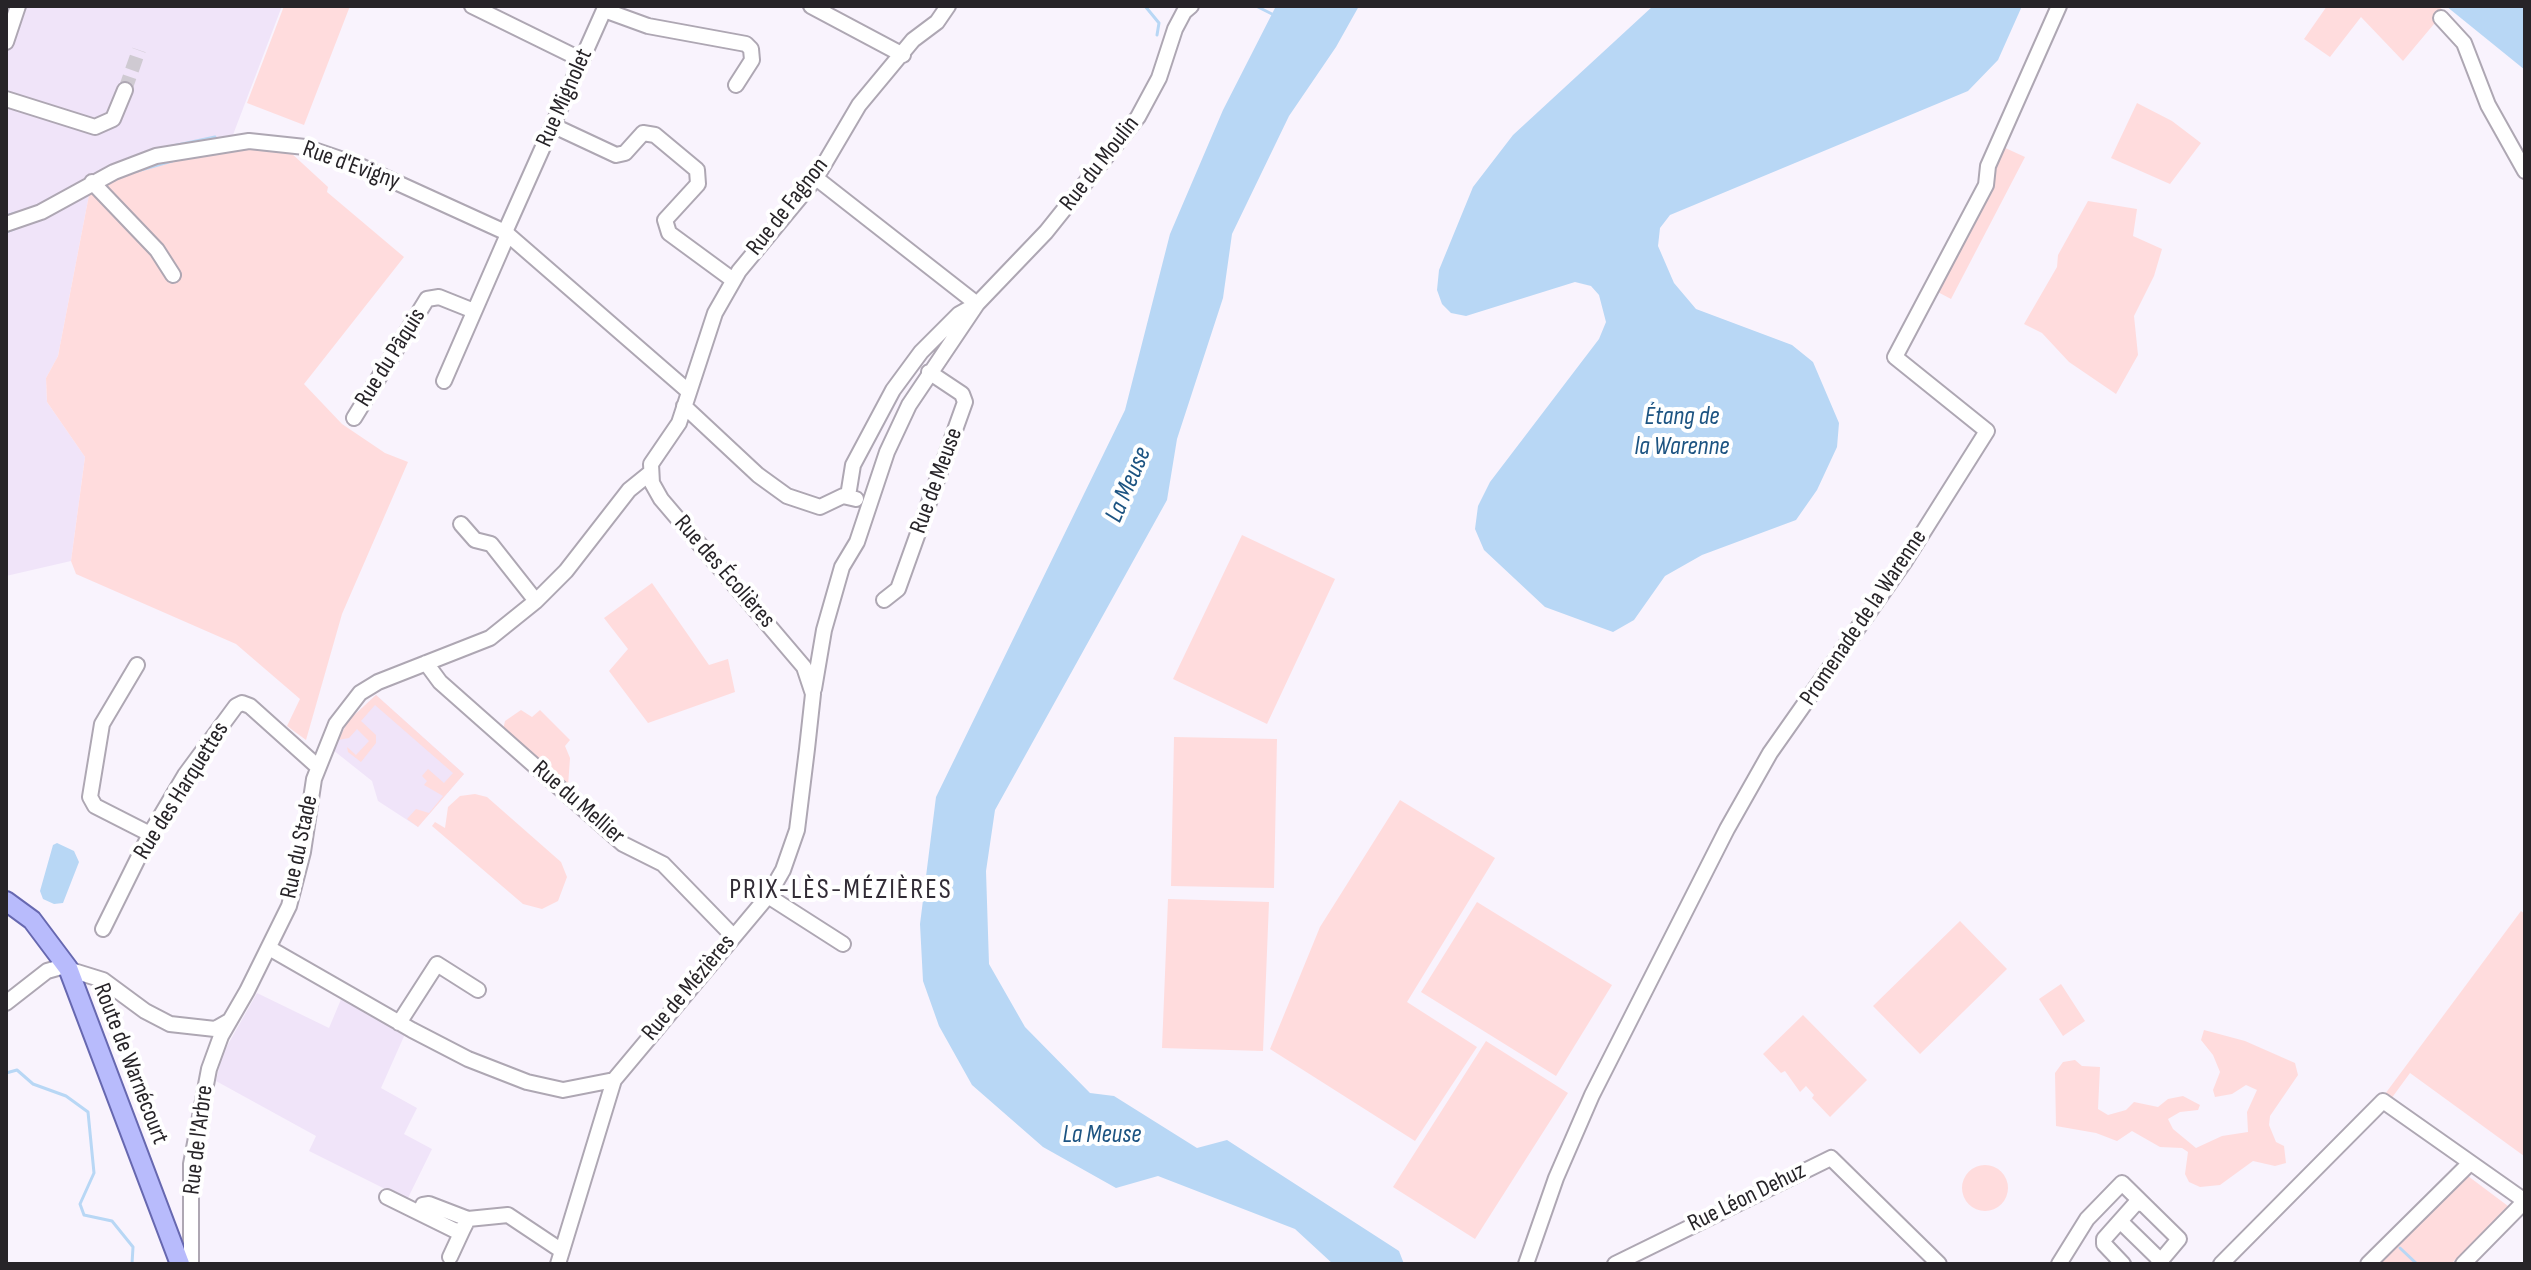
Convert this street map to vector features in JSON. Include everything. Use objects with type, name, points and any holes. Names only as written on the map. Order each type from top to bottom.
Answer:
[{"type":"main road","name":"Route de Warnécourt","points":[[6,901],[32,920],[68,968],[180,1264]]},
{"type":"street","points":[[6,42],[18,6]]},
{"type":"street","points":[[472,6],[582,60]]},
{"type":"street","points":[[811,6],[903,55]]},
{"type":"street","name":"Rue de Fagnon","points":[[688,391],[715,313],[733,280],[816,178],[859,105],[913,40],[937,22],[948,6]]},
{"type":"street","name":"Rue du Moulin","points":[[813,694],[824,630],[842,567],[857,542],[867,504],[893,437],[929,372],[977,304],[1046,232],[1129,129],[1159,78],[1175,29],[1191,6]]},
{"type":"street","name":"Promenade de la Warenne","points":[[1526,1264],[1556,1178],[1592,1095],[1727,829],[1770,753],[1905,561],[1987,431],[1895,357],[1986,185],[1988,166],[2059,6]]},
{"type":"street","name":"Rue Mignolet","points":[[506,233],[605,8],[648,26],[746,44],[751,49],[752,60],[736,85]]},
{"type":"street","points":[[2441,18],[2464,43],[2488,105],[2525,171]]},
{"type":"street","points":[[6,99],[95,127],[113,119],[125,90]]},
{"type":"street","points":[[554,126],[616,155],[625,153],[643,133],[655,135],[697,170],[698,184],[665,220],[669,233],[733,280]]},
{"type":"street","name":"Rue d'Evigny","points":[[6,224],[41,212],[92,182],[135,164],[183,150],[229,143],[281,143],[343,159],[506,233],[656,359],[688,391]]},
{"type":"street","points":[[816,178],[977,304]]},
{"type":"street","points":[[92,182],[157,250],[173,275]]},
{"type":"street","name":"Rue du Pâquis","points":[[444,381],[506,233]]},
{"type":"street","name":"Rue du Pâquis","points":[[354,418],[427,299],[439,297],[474,311]]},
{"type":"street","name":"Rue du Moulin","points":[[848,496],[853,465],[893,390],[921,352],[959,314],[977,304]]},
{"type":"street","name":"Rue d'Evigny","points":[[656,359],[694,370]]},
{"type":"street","name":"Rue de Meuse","points":[[884,600],[898,589],[965,402],[962,394],[929,372]]},
{"type":"street","name":"Rue du Stade","points":[[230,1021],[269,948],[296,882],[318,767],[336,724],[360,693],[490,638],[536,601],[572,564],[629,490],[650,473],[653,460],[676,429],[688,391]]},
{"type":"street","points":[[684,406],[765,481],[796,501],[824,506],[848,496],[867,504]]},
{"type":"street","name":"Rue des Écolières","points":[[650,473],[661,499],[800,661]]},
{"type":"street","points":[[461,524],[475,540],[491,544],[536,601]]},
{"type":"street","points":[[800,661],[824,630]]},
{"type":"street","points":[[800,661],[821,649]]},
{"type":"street","name":"Rue de Mézières","points":[[560,1258],[614,1080],[768,896],[788,859],[797,830],[813,694],[800,661]]},
{"type":"street","name":"Rue du Mellier","points":[[426,663],[440,682],[623,844],[663,864],[733,936]]},
{"type":"street","points":[[137,665],[102,724],[90,797],[95,806],[150,834]]},
{"type":"street","name":"Rue des Harquettes","points":[[103,929],[150,834],[185,775],[242,703],[250,706],[318,767]]},
{"type":"street","points":[[768,896],[843,944]]},
{"type":"street","points":[[269,948],[468,1059],[527,1082],[563,1090],[614,1080]]},
{"type":"street","points":[[399,1023],[437,964],[478,990]]},
{"type":"street","points":[[6,1003],[47,971],[68,968],[103,980],[145,1011],[170,1024],[215,1029],[230,1021]]},
{"type":"street","name":"Rue de l'Arbre","points":[[191,1264],[191,1164],[197,1118],[209,1069],[230,1021]]},
{"type":"street","points":[[2221,1264],[2383,1101],[2525,1201],[2463,1264]]},
{"type":"street","name":"Rue Léon Dehuz","points":[[1615,1264],[1831,1158],[1939,1264]]},
{"type":"street","points":[[2368,1264],[2470,1163]]},
{"type":"street","points":[[2059,1264],[2087,1219],[2122,1183],[2179,1239],[2160,1262],[2120,1221]]},
{"type":"street","points":[[387,1197],[456,1231],[466,1224],[515,1217],[560,1258]]},
{"type":"street","points":[[2123,1264],[2104,1244],[2104,1239],[2136,1203],[2142,1204]]},
{"type":"street","points":[[450,1257],[466,1224]]},
{"type":"street","points":[[2084,1227],[2104,1239]]},
{"type":"shaded area","points":[[6,6],[282,6],[228,148],[89,195],[58,356],[46,378],[47,402],[85,457],[71,561],[6,576]]},
{"type":"shaded area","points":[[284,6],[350,6],[304,125],[247,103]]},
{"type":"shaded area","points":[[2327,6],[2439,6],[2444,12],[2403,61],[2361,17],[2330,57],[2304,39]]},
{"type":"shaded area","points":[[2137,103],[2172,121],[2201,143],[2170,184],[2111,158]]},
{"type":"shaded area","points":[[2001,146],[2025,157],[1951,299],[1934,290]]},
{"type":"shaded area","points":[[228,148],[290,152],[328,187],[327,192],[404,257],[304,384],[342,424],[385,453],[408,462],[342,614],[306,740],[287,726],[300,699],[236,644],[76,574],[71,561],[85,457],[47,402],[46,378],[58,356],[89,195],[101,184],[139,167]]},
{"type":"shaded area","points":[[2088,201],[2137,209],[2133,236],[2162,249],[2154,276],[2134,316],[2138,355],[2116,394],[2069,362],[2042,333],[2024,324],[2057,267],[2058,255]]},
{"type":"shaded area","points":[[1242,535],[1335,579],[1267,724],[1173,679]]},
{"type":"shaded area","points":[[652,583],[709,665],[728,659],[735,692],[648,723],[609,671],[628,649],[604,618]]},
{"type":"shaded area","points":[[376,695],[464,774],[418,827],[378,801],[372,781],[333,750],[349,720]]},
{"type":"shaded area","points":[[376,695],[464,774],[418,827],[407,819],[416,809],[429,813],[443,796],[424,785],[427,781],[422,776],[428,769],[444,783],[453,773],[375,705],[361,721],[376,735],[376,743],[361,762],[348,752],[347,747],[356,755],[369,741],[357,729],[349,738],[338,740],[349,720]]},
{"type":"shaded area","points":[[521,710],[532,717],[540,710],[570,740],[565,746],[570,758],[568,786],[503,730],[505,721]]},
{"type":"shaded area","points":[[1174,737],[1277,739],[1274,888],[1171,886]]},
{"type":"shaded area","points":[[475,794],[487,797],[561,862],[567,877],[558,901],[542,909],[523,904],[432,826],[435,822],[445,828],[448,807],[460,796]]},
{"type":"shaded area","points":[[1400,800],[1495,858],[1407,1002],[1477,1047],[1415,1141],[1270,1049],[1320,927]]},
{"type":"shaded area","points":[[1168,899],[1269,902],[1263,1051],[1162,1048]]},
{"type":"shaded area","points":[[1477,902],[1612,985],[1556,1076],[1421,992]]},
{"type":"shaded area","points":[[2521,911],[2525,914],[2524,1156],[2410,1073],[2391,1099],[2385,1094]]},
{"type":"shaded area","points":[[1960,921],[2007,969],[1920,1054],[1873,1006]]},
{"type":"shaded area","points":[[2061,984],[2085,1021],[2063,1036],[2039,999]]},
{"type":"shaded area","points":[[257,993],[329,1028],[342,997],[405,1034],[381,1088],[417,1108],[404,1134],[432,1149],[407,1200],[309,1151],[316,1136],[216,1081],[222,1055]]},
{"type":"shaded area","points":[[1803,1015],[1867,1080],[1830,1117],[1812,1098],[1814,1095],[1806,1086],[1800,1092],[1785,1071],[1781,1073],[1763,1054]]},
{"type":"shaded area","points":[[2204,1030],[2245,1041],[2295,1063],[2298,1075],[2270,1116],[2269,1125],[2276,1142],[2284,1146],[2286,1163],[2275,1166],[2253,1161],[2220,1185],[2200,1187],[2189,1182],[2185,1174],[2188,1152],[2182,1148],[2160,1147],[2132,1131],[2117,1141],[2096,1133],[2056,1126],[2055,1073],[2063,1062],[2075,1060],[2082,1066],[2100,1067],[2098,1109],[2108,1115],[2126,1110],[2134,1102],[2158,1107],[2168,1099],[2183,1096],[2200,1105],[2198,1110],[2180,1112],[2168,1119],[2173,1129],[2196,1148],[2222,1136],[2248,1132],[2247,1112],[2257,1090],[2246,1085],[2232,1094],[2215,1097],[2213,1090],[2220,1072],[2213,1055],[2201,1040]]},
{"type":"shaded area","points":[[1486,1041],[1568,1093],[1475,1239],[1393,1187]]},
{"type":"shaded area","points":[[1985,1165],[2002,1171],[2008,1188],[2002,1205],[1985,1211],[1968,1205],[1962,1188],[1968,1171]]},
{"type":"shaded area","points":[[2468,1176],[2508,1206],[2451,1264],[2380,1264]]},
{"type":"water","name":"La Meuse","points":[[1276,6],[1359,6],[1336,47],[1289,116],[1232,234],[1223,298],[1177,439],[1167,500],[995,810],[986,871],[989,964],[1025,1027],[1090,1093],[1114,1096],[1197,1148],[1227,1140],[1399,1251],[1404,1264],[1333,1264],[1295,1229],[1158,1176],[1116,1188],[1043,1147],[972,1085],[939,1026],[923,981],[920,924],[936,797],[1125,410],[1170,234],[1223,110]]},
{"type":"water","name":"Étang de la Warenne","points":[[1653,6],[2022,6],[1998,60],[1968,91],[1670,215],[1660,228],[1658,246],[1674,283],[1696,309],[1792,345],[1813,362],[1839,423],[1837,447],[1817,490],[1796,520],[1702,555],[1665,576],[1634,620],[1613,632],[1545,607],[1484,550],[1475,529],[1478,506],[1490,482],[1599,339],[1606,322],[1599,295],[1591,286],[1575,282],[1466,316],[1451,313],[1442,304],[1437,290],[1439,270],[1473,187],[1513,135]]},
{"type":"water","points":[[2446,6],[2525,6],[2525,70]]},
{"type":"water","points":[[57,843],[74,851],[79,862],[63,903],[54,904],[43,899],[40,891],[53,845]]},
{"type":"waterway","points":[[1145,6],[1159,23],[1157,35]]},
{"type":"waterway","points":[[1256,6],[1274,15]]},
{"type":"waterway","points":[[168,147],[215,137]]},
{"type":"waterway","points":[[137,171],[172,161]]},
{"type":"waterway","points":[[35,207],[116,164]]},
{"type":"waterway","points":[[6,216],[16,213]]},
{"type":"waterway","points":[[6,232],[26,224]]},
{"type":"waterway","points":[[6,1073],[17,1070],[33,1084],[66,1096],[88,1112],[94,1173],[80,1204],[84,1215],[112,1221],[133,1247],[132,1264]]},
{"type":"waterway","points":[[2400,1248],[2417,1264]]},
{"type":"tunnel","points":[[125,90],[139,50]]},
{"type":"district","name":"PRIX-LÈS-MÉZIÈRES","points":[[841,891]]}]
